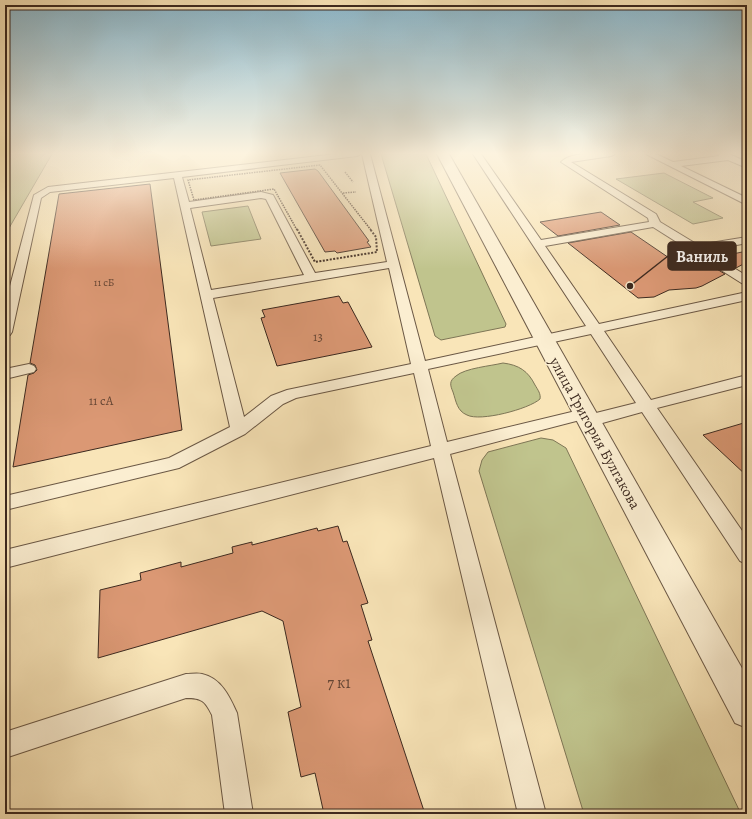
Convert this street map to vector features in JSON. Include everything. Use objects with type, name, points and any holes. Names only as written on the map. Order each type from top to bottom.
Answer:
[{"type":"street","name":"улица Григория Булгакова","points":[[464,192],[747,711]]},
{"type":"lane","points":[[5,332],[37,197],[43,192]]},
{"type":"lane","points":[[181,192],[239,430]]},
{"type":"lane","points":[[376,192],[532,814]]},
{"type":"lane","points":[[502,192],[747,554]]},
{"type":"lane","points":[[614,192],[652,216],[655,224],[747,281]]},
{"type":"lane","points":[[727,192],[747,202]]},
{"type":"lane","points":[[184,206],[261,195],[270,197],[311,278]]},
{"type":"lane","points":[[537,244],[655,224]]},
{"type":"lane","points":[[696,249],[747,240]]},
{"type":"lane","points":[[206,295],[394,264]]},
{"type":"lane","points":[[5,503],[173,463],[239,430],[277,400],[292,394],[747,296]]},
{"type":"lane","points":[[5,374],[29,369]]},
{"type":"lane","points":[[5,559],[441,450],[586,417],[647,406],[747,380]]},
{"type":"lane","points":[[5,746],[186,686],[202,686],[215,696],[224,713],[239,814]]},
{"type":"path","points":[[342,194],[353,192]]},
{"type":"green space","points":[[5,192],[30,192],[5,235]]},
{"type":"green space","points":[[392,192],[444,192],[506,324],[505,327],[441,340],[435,336]]},
{"type":"green space","points":[[639,192],[702,192],[713,198],[693,202],[723,218],[693,224]]},
{"type":"green space","points":[[248,206],[261,239],[211,246],[202,212]]},
{"type":"green space","points":[[503,363],[514,365],[526,372],[538,390],[540,399],[526,407],[493,416],[473,417],[461,411],[456,402],[451,381],[460,373],[465,371]]},
{"type":"green space","points":[[541,438],[553,440],[566,448],[741,814],[584,814],[479,471],[482,460],[488,452]]},
{"type":"building","points":[[75,192],[151,192],[182,430],[13,467],[28,375],[37,370],[35,365],[30,363],[59,194]]},
{"type":"building","points":[[291,192],[333,192],[369,241],[367,242],[371,247],[337,253],[335,251],[325,252]]},
{"type":"building","points":[[601,212],[620,225],[558,236],[540,222]]},
{"type":"building","points":[[631,232],[678,264],[702,260],[725,274],[696,288],[669,290],[654,297],[638,298],[568,243]]},
{"type":"building","points":[[747,251],[747,262],[736,268],[718,257]]},
{"type":"building","points":[[339,296],[343,303],[348,302],[372,347],[277,366],[261,318],[265,317],[262,310]]},
{"type":"building","points":[[747,422],[747,476],[703,435]]},
{"type":"building","points":[[338,526],[343,542],[347,541],[368,603],[361,605],[372,640],[368,641],[425,814],[324,814],[315,773],[301,777],[288,712],[301,707],[283,621],[262,611],[98,658],[100,590],[141,580],[140,573],[181,562],[181,567],[233,553],[232,547],[252,542],[252,545],[317,528],[318,531]]},
{"type":"place","name":"Ваниль","points":[[630,286]]}]
